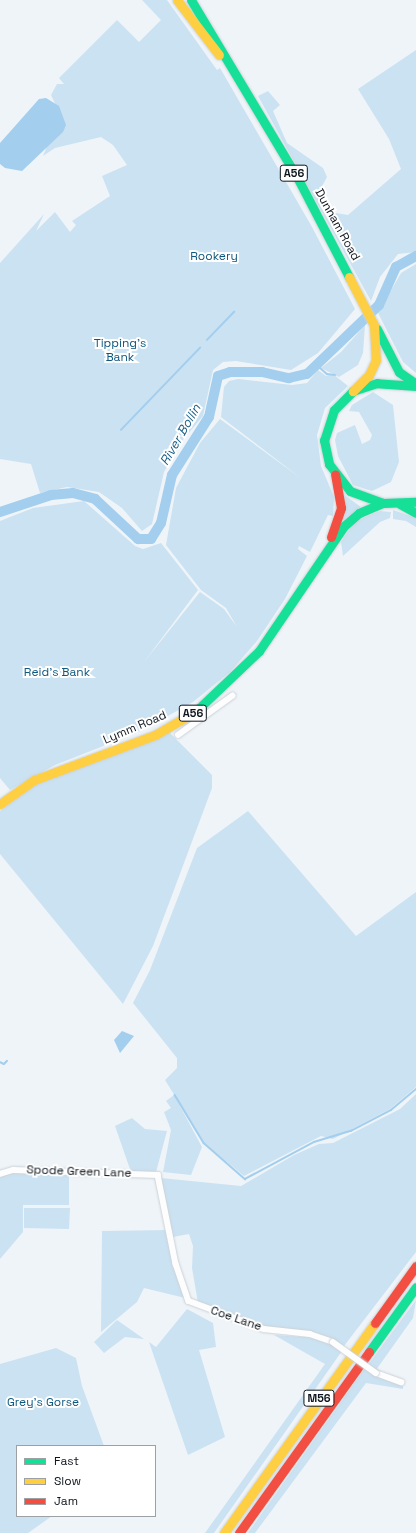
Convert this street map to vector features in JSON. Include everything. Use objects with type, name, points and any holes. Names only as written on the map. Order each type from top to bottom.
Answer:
[{"type":"main road","name":"Dunham Road","points":[[177,0],[221,56]]},
{"type":"main road","name":"Dunham Road","points":[[191,0],[221,56],[297,178],[399,372],[416,385]]},
{"type":"main road","name":"Dunham Road","points":[[353,391],[373,370],[377,352],[375,326]]},
{"type":"main road","name":"A56","points":[[416,385],[377,382],[353,391],[334,410],[325,432],[326,456],[335,474],[355,494],[383,502],[416,502]]},
{"type":"main road","name":"Lymm Road","points":[[327,547],[341,508],[335,474]]},
{"type":"main road","name":"Lymm Road","points":[[0,804],[34,780],[155,735],[206,704],[259,650],[327,547],[355,516],[383,502]]},
{"type":"main road","points":[[398,503],[416,512]]},
{"type":"main road","name":"M56","points":[[224,1533],[416,1266]]},
{"type":"main road","name":"M56","points":[[240,1533],[416,1287]]},
{"type":"street","points":[[178,735],[232,696]]},
{"type":"street","name":"Spode Green Lane","points":[[0,1174],[13,1170],[158,1175]]},
{"type":"street","name":"Coe Lane","points":[[158,1175],[176,1264],[189,1301],[264,1329],[310,1334],[334,1342],[376,1373],[401,1382]]},
{"type":"green space","points":[[142,0],[167,0],[217,70],[220,68],[312,227],[355,309],[318,353],[291,370],[236,361],[223,362],[213,370],[203,416],[182,441],[164,472],[152,524],[142,531],[122,508],[99,492],[67,487],[40,493],[31,464],[0,459],[0,263],[44,214],[36,231],[55,212],[70,232],[76,225],[72,221],[110,196],[102,176],[127,165],[113,145],[101,137],[55,148],[43,156],[60,114],[51,95],[57,84],[64,84],[59,78],[117,20],[139,42],[161,20]]},
{"type":"green space","points":[[416,50],[416,252],[398,254],[380,277],[371,301],[258,96],[268,91],[280,105],[273,111],[287,143],[323,168],[327,177],[320,190],[330,212],[348,215],[401,169],[389,139],[358,89]]},
{"type":"green space","points":[[416,264],[416,373],[403,362],[378,313],[401,273]]},
{"type":"green space","points":[[365,325],[363,353],[358,365],[339,377],[321,368],[341,352]]},
{"type":"green space","name":"Reid's Bank","points":[[318,370],[326,376],[333,374],[348,386],[325,408],[317,435],[321,466],[334,497],[333,516],[328,515],[310,552],[299,546],[298,549],[307,556],[285,599],[257,641],[230,672],[193,702],[139,732],[55,765],[10,790],[0,778],[0,521],[33,508],[84,501],[135,546],[143,549],[161,543],[198,590],[144,662],[200,592],[224,609],[237,627],[226,608],[201,590],[166,545],[176,488],[200,443],[220,419],[302,479],[221,417],[224,387],[229,381],[238,379],[292,385],[307,383]]},
{"type":"green space","points":[[373,392],[393,405],[399,462],[391,482],[372,491],[353,485],[338,456],[335,440],[337,433],[355,425],[362,444],[370,440],[372,435],[359,412],[349,411],[352,405]]},
{"type":"green space","points":[[343,494],[361,507],[341,522]]},
{"type":"green space","points":[[393,510],[416,518],[416,527],[406,521],[393,519]]},
{"type":"green space","points":[[380,511],[391,512],[390,518],[380,522],[343,556],[341,542],[356,521]]},
{"type":"green space","points":[[169,732],[212,775],[212,788],[153,946],[123,1004],[0,854],[0,811],[37,784]]},
{"type":"green space","points":[[248,811],[356,936],[416,892],[416,1087],[390,1109],[333,1139],[321,1136],[244,1176],[204,1143],[165,1080],[177,1068],[177,1058],[133,1003],[150,970],[197,848]]},
{"type":"green space","points":[[416,1094],[416,1252],[344,1346],[327,1337],[265,1326],[198,1303],[192,1268],[193,1246],[189,1234],[173,1237],[161,1178],[241,1186],[294,1155],[319,1144],[333,1143],[400,1109]]},
{"type":"green space","points":[[174,1095],[202,1147],[191,1175],[163,1172],[171,1130],[164,1112],[171,1108],[166,1101]]},
{"type":"green space","points":[[132,1118],[145,1129],[167,1131],[156,1172],[131,1172],[115,1126]]},
{"type":"green space","points":[[18,1172],[69,1175],[69,1205],[23,1205],[23,1232],[0,1259],[0,1176]]},
{"type":"green space","points":[[24,1208],[70,1208],[69,1229],[24,1228]]},
{"type":"green space","points":[[169,1230],[185,1298],[144,1288],[137,1302],[101,1332],[102,1231]]},
{"type":"green space","points":[[416,1300],[413,1318],[376,1370],[368,1365]]},
{"type":"green space","points":[[187,1309],[213,1323],[216,1347],[199,1350],[225,1437],[188,1455],[149,1342],[156,1347]]},
{"type":"green space","points":[[117,1320],[144,1339],[125,1337],[104,1353],[94,1342]]},
{"type":"green space","points":[[274,1335],[322,1338],[342,1351],[214,1533],[205,1533],[325,1364]]},
{"type":"green space","name":"Grey's Gorse","points":[[56,1348],[76,1358],[82,1386],[104,1445],[16,1445],[16,1517],[51,1517],[28,1533],[0,1533],[0,1364]]},
{"type":"green space","points":[[365,1368],[403,1385],[403,1389],[366,1383],[255,1533],[248,1533]]},
{"type":"water","points":[[46,98],[59,106],[66,125],[63,132],[22,171],[5,168],[0,164],[0,143],[39,99]]},
{"type":"water","points":[[122,1031],[134,1036],[120,1053],[114,1040]]},
{"type":"waterway","name":"River Bollin","points":[[0,512],[51,495],[73,493],[95,499],[138,539],[151,539],[161,523],[172,475],[209,417],[218,376],[230,372],[262,372],[289,378],[307,374],[379,305],[396,267],[416,256]]},
{"type":"waterway","points":[[207,340],[234,312]]},
{"type":"waterway","points":[[121,430],[200,348]]},
{"type":"waterway","points":[[316,364],[327,374],[335,375]]},
{"type":"waterway","points":[[0,1062],[4,1064],[7,1061]]},
{"type":"waterway","points":[[175,1095],[204,1143],[245,1179],[314,1142],[351,1131],[391,1110],[416,1089]]},
{"type":"traffic: fast","points":[[191,0],[297,177],[349,277]]},
{"type":"traffic: fast","points":[[377,329],[399,372],[416,384]]},
{"type":"traffic: fast","points":[[416,386],[377,383],[353,391],[334,410],[324,440],[329,464],[350,491],[383,503],[416,502]]},
{"type":"traffic: fast","points":[[196,711],[259,651],[344,526],[359,513],[383,503]]},
{"type":"traffic: fast","points":[[400,504],[416,513]]},
{"type":"traffic: fast","points":[[369,1352],[416,1287]]},
{"type":"traffic: slow","points":[[177,0],[219,55]]},
{"type":"traffic: slow","points":[[349,277],[374,325],[376,360],[369,375],[353,391]]},
{"type":"traffic: slow","points":[[0,804],[34,780],[155,735],[196,711]]},
{"type":"traffic: slow","points":[[224,1533],[375,1323]]},
{"type":"traffic: jam","points":[[331,537],[341,508],[335,475]]},
{"type":"traffic: jam","points":[[375,1323],[416,1266]]},
{"type":"traffic: jam","points":[[239,1533],[369,1352]]},
{"type":"park label","name":"Rookery","points":[[214,257]]},
{"type":"park label","name":"Tipping's Bank","points":[[120,351]]}]
